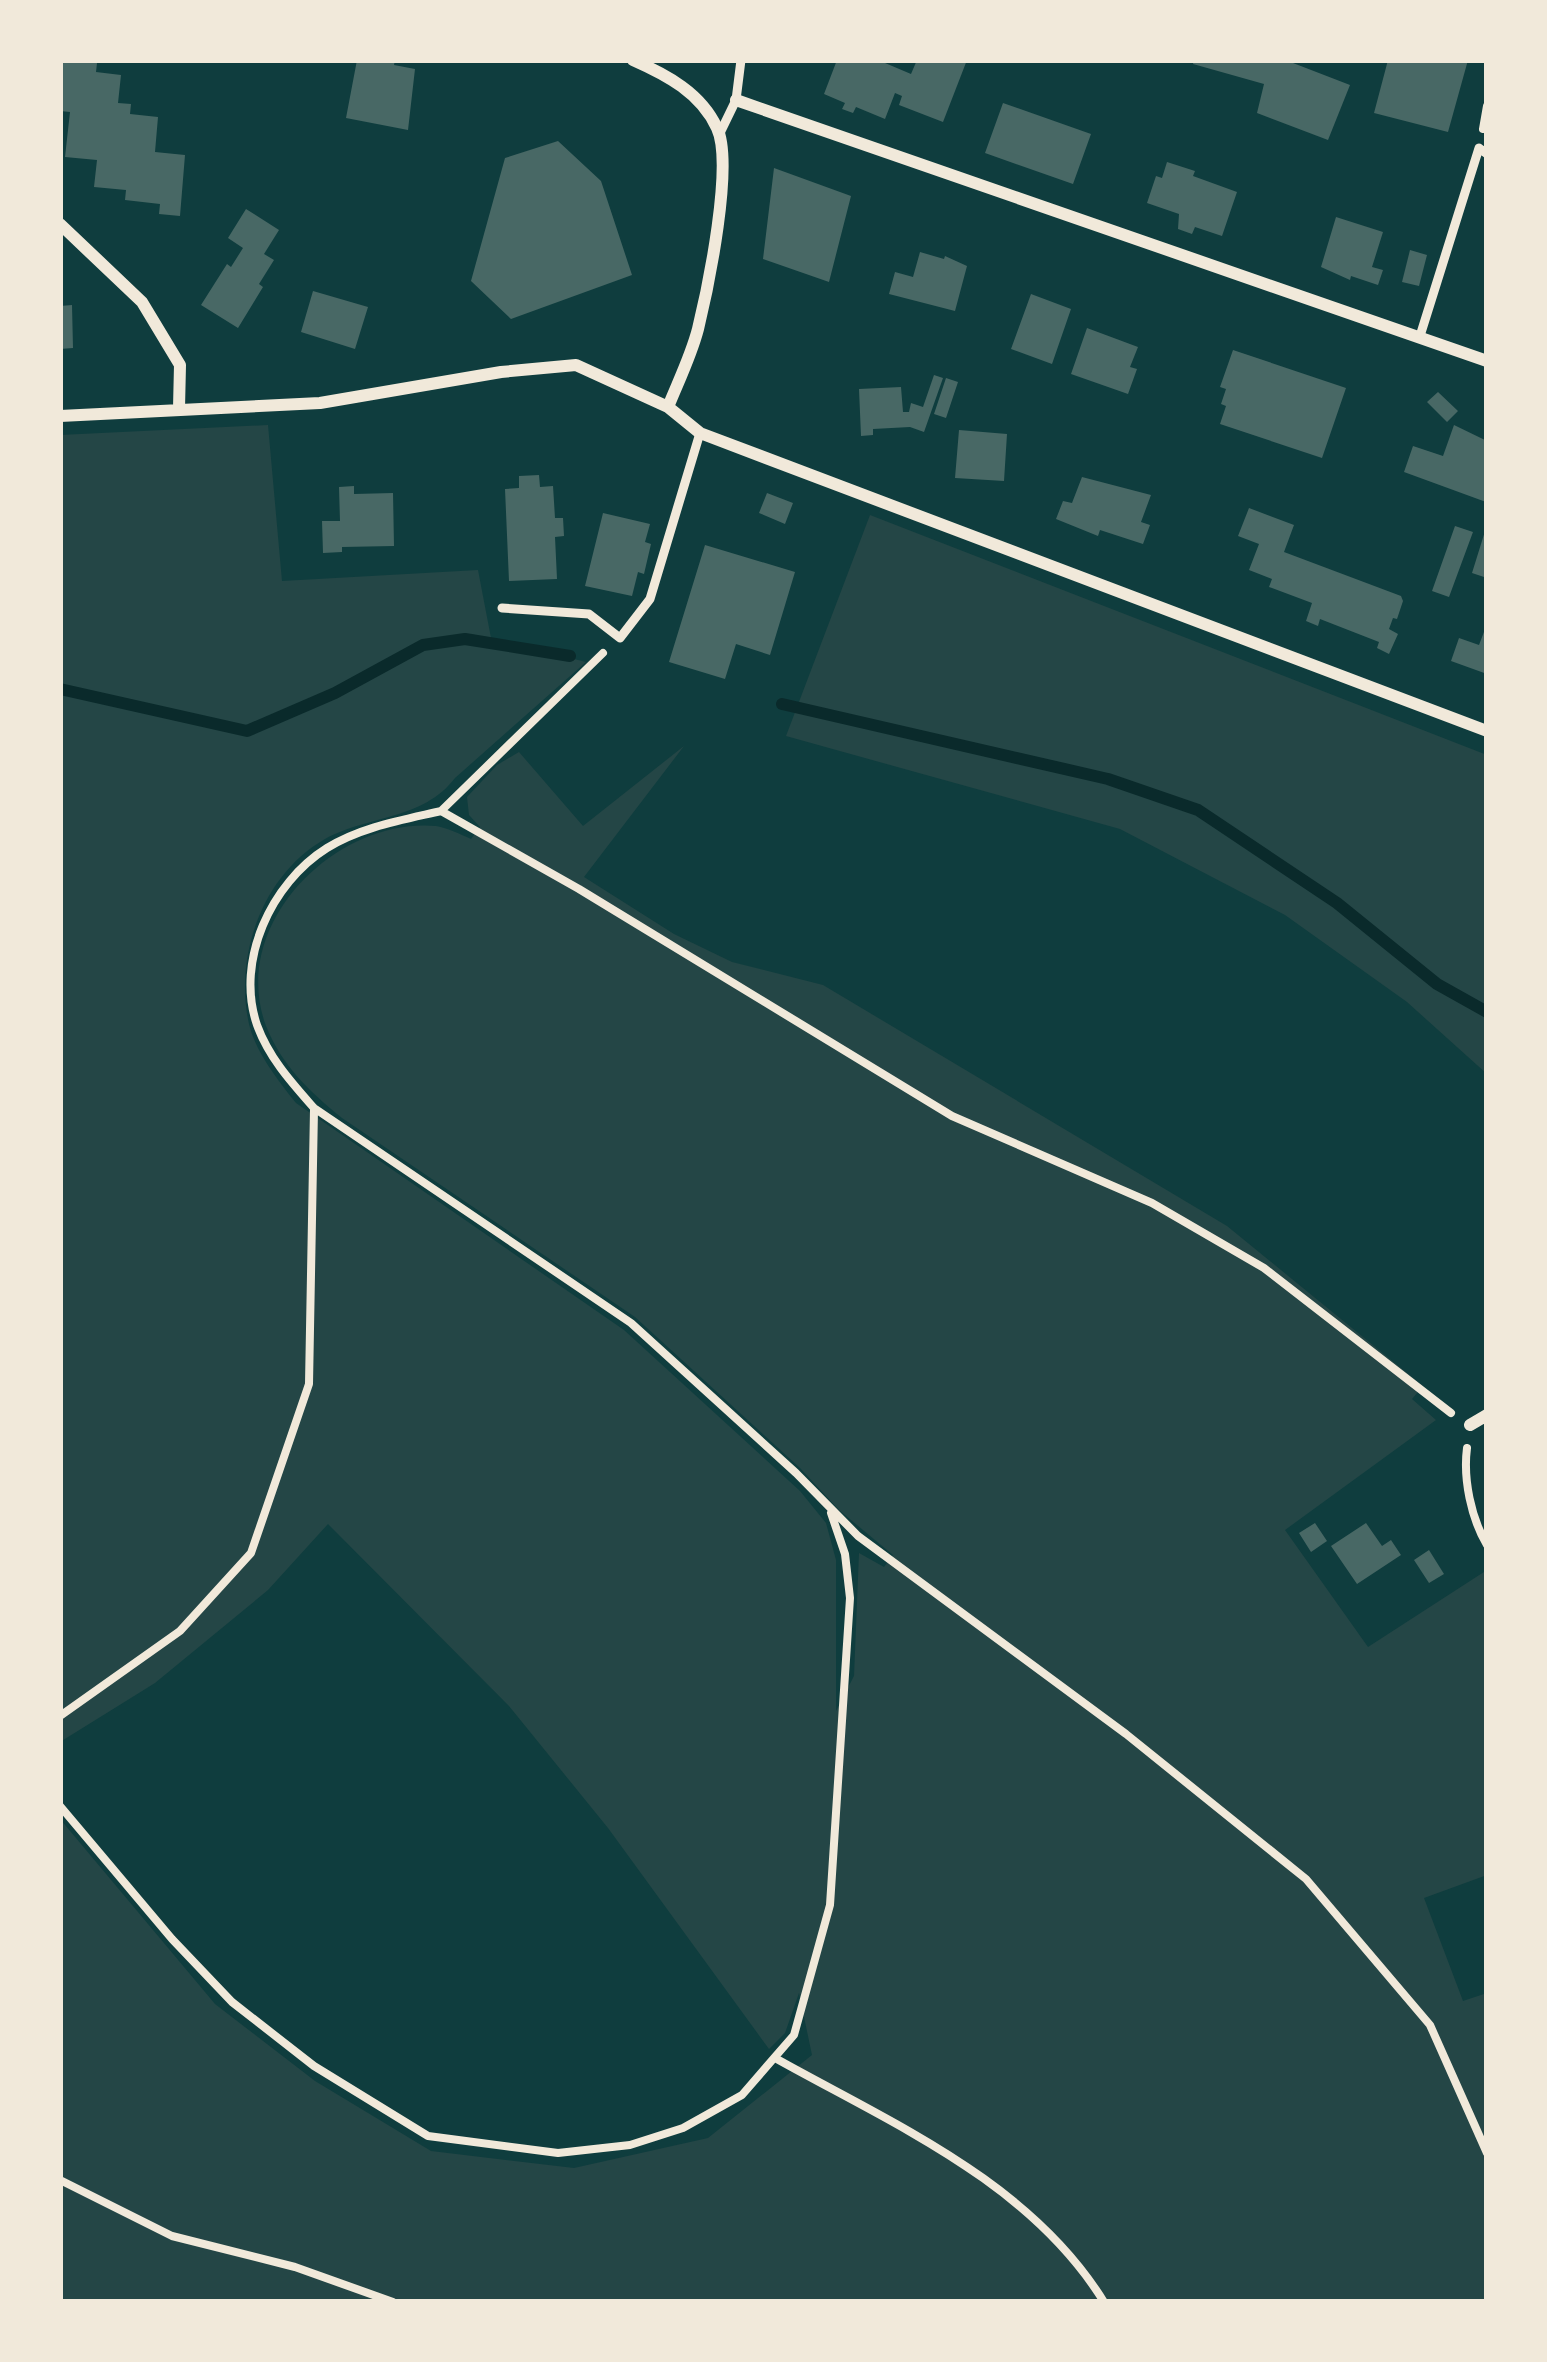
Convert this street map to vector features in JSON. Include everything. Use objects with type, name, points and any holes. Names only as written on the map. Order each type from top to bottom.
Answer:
[{"type":"street","points":[[633,60],[665,74],[702,103],[720,133],[722,182],[713,249],[697,333],[668,407]]},
{"type":"street","points":[[736,100],[1487,361]]},
{"type":"street","points":[[60,224],[142,302],[180,365],[179,408]]},
{"type":"street","points":[[60,416],[320,403],[501,372],[576,365],[668,407],[700,433],[1487,731]]},
{"type":"street","points":[[1470,1425],[1487,1414]]},
{"type":"lane","points":[[720,133],[736,100],[741,60]]},
{"type":"lane","points":[[1420,336],[1479,148],[1487,154]]},
{"type":"lane","points":[[502,608],[589,614],[620,638],[650,599],[700,433]]},
{"type":"path","points":[[620,638],[440,811],[367,830],[325,849],[286,884],[261,926],[251,973],[256,1023],[278,1067],[314,1108],[631,1323],[796,1473],[830,1512],[1126,1734],[1306,1879],[1430,2025],[1487,2153]]},
{"type":"path","points":[[440,811],[578,889],[952,1116],[1152,1203],[1264,1268],[1433,1402],[1470,1425],[1465,1465],[1477,1528],[1487,1545]]},
{"type":"path","points":[[60,1716],[180,1631],[251,1553],[309,1384],[314,1108]]},
{"type":"path","points":[[60,1806],[232,2002],[314,2066],[428,2136],[558,2152],[630,2145],[683,2128],[742,2095],[794,2036],[830,1905],[850,1598],[845,1554],[830,1512]]},
{"type":"path","points":[[775,2058],[980,2173],[1040,2224],[1090,2279],[1104,2302]]},
{"type":"path","points":[[60,2180],[172,2236],[295,2267],[393,2302]]},
{"type":"shaded area","points":[[268,425],[282,581],[478,570],[491,638],[586,662],[442,792],[411,809],[325,839],[284,874],[269,895],[250,945],[245,998],[257,1045],[296,1103],[624,1330],[800,1491],[826,1523],[836,1560],[836,1711],[854,1676],[859,1553],[884,1567],[893,1555],[635,1317],[342,1118],[288,1066],[266,1026],[258,988],[262,950],[299,884],[328,858],[362,839],[398,828],[436,826],[471,839],[480,827],[469,815],[467,797],[497,765],[519,752],[583,826],[684,746],[584,877],[674,934],[732,962],[823,985],[1227,1226],[1423,1386],[1412,1399],[1436,1420],[1285,1530],[1368,1647],[1487,1570],[1487,1875],[1424,1898],[1463,2001],[1487,1993],[1487,2302],[60,2302],[60,1819],[215,2004],[315,2081],[431,2151],[574,2168],[708,2138],[812,2055],[799,1993],[785,2033],[769,2049],[608,1828],[509,1706],[328,1524],[268,1590],[155,1683],[60,1742],[60,435]]},
{"type":"shaded area","points":[[870,515],[1487,755],[1487,1074],[1407,1002],[1285,915],[1120,829],[786,736]]},
{"type":"building","points":[[60,60],[92,60],[97,63],[96,72],[121,75],[118,103],[131,104],[130,114],[158,117],[155,152],[185,155],[180,216],[159,214],[160,204],[125,200],[126,190],[94,187],[97,160],[65,157],[70,112],[60,111]]},
{"type":"building","points":[[357,60],[395,60],[394,65],[415,69],[408,130],[346,118]]},
{"type":"building","points":[[837,60],[878,60],[911,74],[917,60],[967,60],[943,122],[899,105],[902,96],[895,93],[885,119],[856,107],[853,113],[842,109],[845,103],[824,94]]},
{"type":"building","points":[[1194,60],[1294,60],[1350,85],[1328,140],[1257,113],[1264,84],[1193,64]]},
{"type":"building","points":[[1388,60],[1468,60],[1448,132],[1374,113]]},
{"type":"building","points":[[1003,103],[1091,134],[1073,184],[985,153]]},
{"type":"building","points":[[558,141],[601,181],[632,275],[511,319],[471,281],[505,158]]},
{"type":"building","points":[[1167,162],[1237,192],[1222,236],[1195,227],[1192,234],[1178,229],[1179,214],[1147,203],[1156,176],[1162,178]]},
{"type":"building","points":[[774,168],[851,196],[829,282],[763,259]]},
{"type":"building","points":[[246,209],[279,230],[264,254],[274,260],[259,284],[263,287],[238,328],[201,305],[243,248],[228,238]]},
{"type":"building","points":[[1336,217],[1383,232],[1372,267],[1383,270],[1378,285],[1351,276],[1350,280],[1321,267]]},
{"type":"building","points":[[1410,250],[1427,255],[1419,286],[1402,282]]},
{"type":"building","points":[[920,252],[967,266],[955,311],[889,294],[895,272],[913,277]]},
{"type":"building","points":[[313,291],[368,307],[355,349],[301,332]]},
{"type":"building","points":[[1031,294],[1071,309],[1052,364],[1011,349]]},
{"type":"building","points":[[72,305],[73,348],[60,349],[60,306]]},
{"type":"building","points":[[1087,328],[1138,347],[1130,367],[1137,369],[1128,394],[1071,374]]},
{"type":"building","points":[[1233,350],[1346,388],[1322,458],[1220,424],[1226,389],[1220,387]]},
{"type":"building","points":[[934,375],[943,378],[924,432],[910,427],[873,429],[873,435],[861,436],[859,389],[901,387],[903,412],[909,412],[911,403],[923,407]]},
{"type":"building","points":[[946,378],[958,382],[946,418],[934,414]]},
{"type":"building","points":[[1438,392],[1458,411],[1447,422],[1427,402]]},
{"type":"building","points":[[1454,425],[1487,441],[1486,502],[1404,472],[1413,446],[1443,456]]},
{"type":"building","points":[[959,430],[1007,434],[1004,481],[955,478]]},
{"type":"building","points":[[539,475],[540,487],[553,486],[555,518],[563,518],[564,536],[555,537],[557,579],[509,581],[505,489],[519,488],[519,476]]},
{"type":"building","points":[[1082,477],[1151,495],[1141,522],[1150,525],[1143,544],[1100,530],[1098,536],[1056,519],[1063,501],[1072,503]]},
{"type":"building","points":[[354,486],[354,494],[393,493],[394,546],[342,547],[342,552],[323,553],[322,521],[340,521],[339,487]]},
{"type":"building","points":[[767,493],[793,503],[785,524],[759,513]]},
{"type":"building","points":[[1249,508],[1294,525],[1284,552],[1401,596],[1397,619],[1393,618],[1389,629],[1398,634],[1389,654],[1377,648],[1379,642],[1320,619],[1318,626],[1306,621],[1312,603],[1269,587],[1272,579],[1249,570],[1259,544],[1238,536]]},
{"type":"building","points":[[603,513],[650,524],[644,574],[638,572],[632,596],[585,586]]},
{"type":"building","points":[[1455,526],[1473,532],[1449,597],[1432,591]]},
{"type":"building","points":[[1487,528],[1487,578],[1472,573]]},
{"type":"building","points":[[705,545],[795,572],[770,655],[736,644],[725,679],[669,662]]},
{"type":"building","points":[[1487,624],[1487,674],[1451,661],[1459,638],[1479,645]]},
{"type":"building","points":[[1315,1523],[1327,1541],[1311,1552],[1299,1533]]},
{"type":"building","points":[[1366,1523],[1382,1546],[1391,1540],[1401,1555],[1357,1584],[1331,1546]]},
{"type":"building","points":[[1429,1550],[1444,1574],[1429,1583],[1414,1560]]},
{"type":"waterway","points":[[60,689],[247,731],[335,693],[423,645],[465,639],[570,656]]},
{"type":"waterway","points":[[782,704],[1108,779],[1198,810],[1337,903],[1437,984],[1487,1012]]}]
